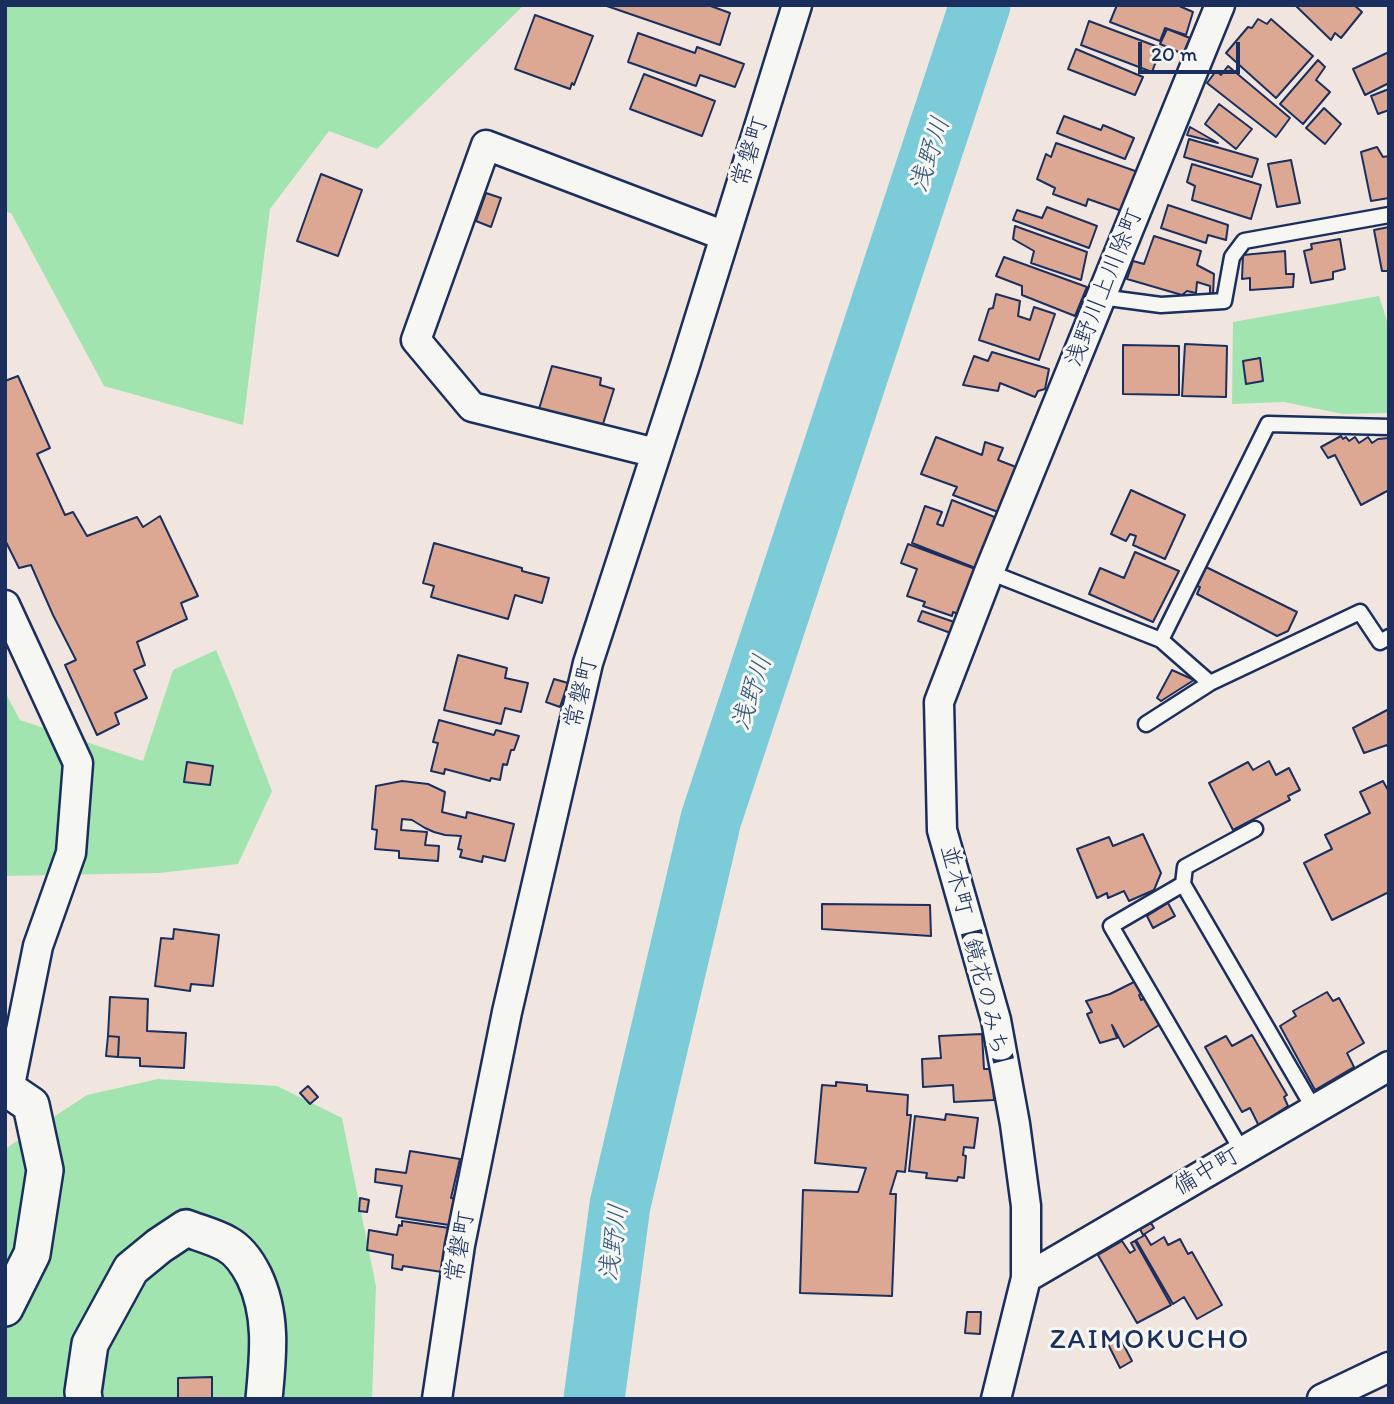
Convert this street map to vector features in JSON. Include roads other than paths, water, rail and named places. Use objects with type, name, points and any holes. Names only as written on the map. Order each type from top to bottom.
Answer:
[{"type":"street","name":"常磐町","points":[[437,1399],[460,1245],[494,1077],[588,663],[797,5]]},
{"type":"street","name":"浅野川上川除町","points":[[989,572],[1220,5]]},
{"type":"street","points":[[656,453],[472,407],[416,340],[486,145],[725,236]]},
{"type":"street","name":"並木町【鏡花のみち】","points":[[989,572],[939,702],[942,830],[996,1020],[1015,1124],[1026,1206],[1026,1278],[996,1399]]},
{"type":"street","points":[[5,606],[78,763],[71,853],[38,946],[7,1090],[32,1105],[46,1170],[32,1254],[5,1308]]},
{"type":"street","name":"備中町","points":[[1026,1278],[1389,1066]]},
{"type":"street","points":[[84,1399],[90,1344],[131,1269],[186,1228],[228,1244],[247,1262],[261,1290],[268,1322],[269,1349],[264,1399]]},
{"type":"street","points":[[1322,1399],[1389,1367]]},
{"type":"lane","points":[[1101,297],[1161,304],[1224,302],[1232,257],[1244,241],[1389,215]]},
{"type":"lane","points":[[1161,640],[1268,424],[1389,427]]},
{"type":"lane","points":[[989,572],[1161,640],[1210,683]]},
{"type":"lane","points":[[1146,724],[1210,683],[1360,612],[1380,642],[1389,637]]},
{"type":"lane","points":[[1255,829],[1185,867],[1183,884],[1314,1109]]},
{"type":"lane","points":[[1183,884],[1111,926],[1242,1151]]},
{"type":"waterway","name":"浅野川","points":[[594,1399],[620,1205],[711,819],[980,5]]},
{"type":"district","name":"ZAIMOKUCHO","points":[[1150,1341]]}]
